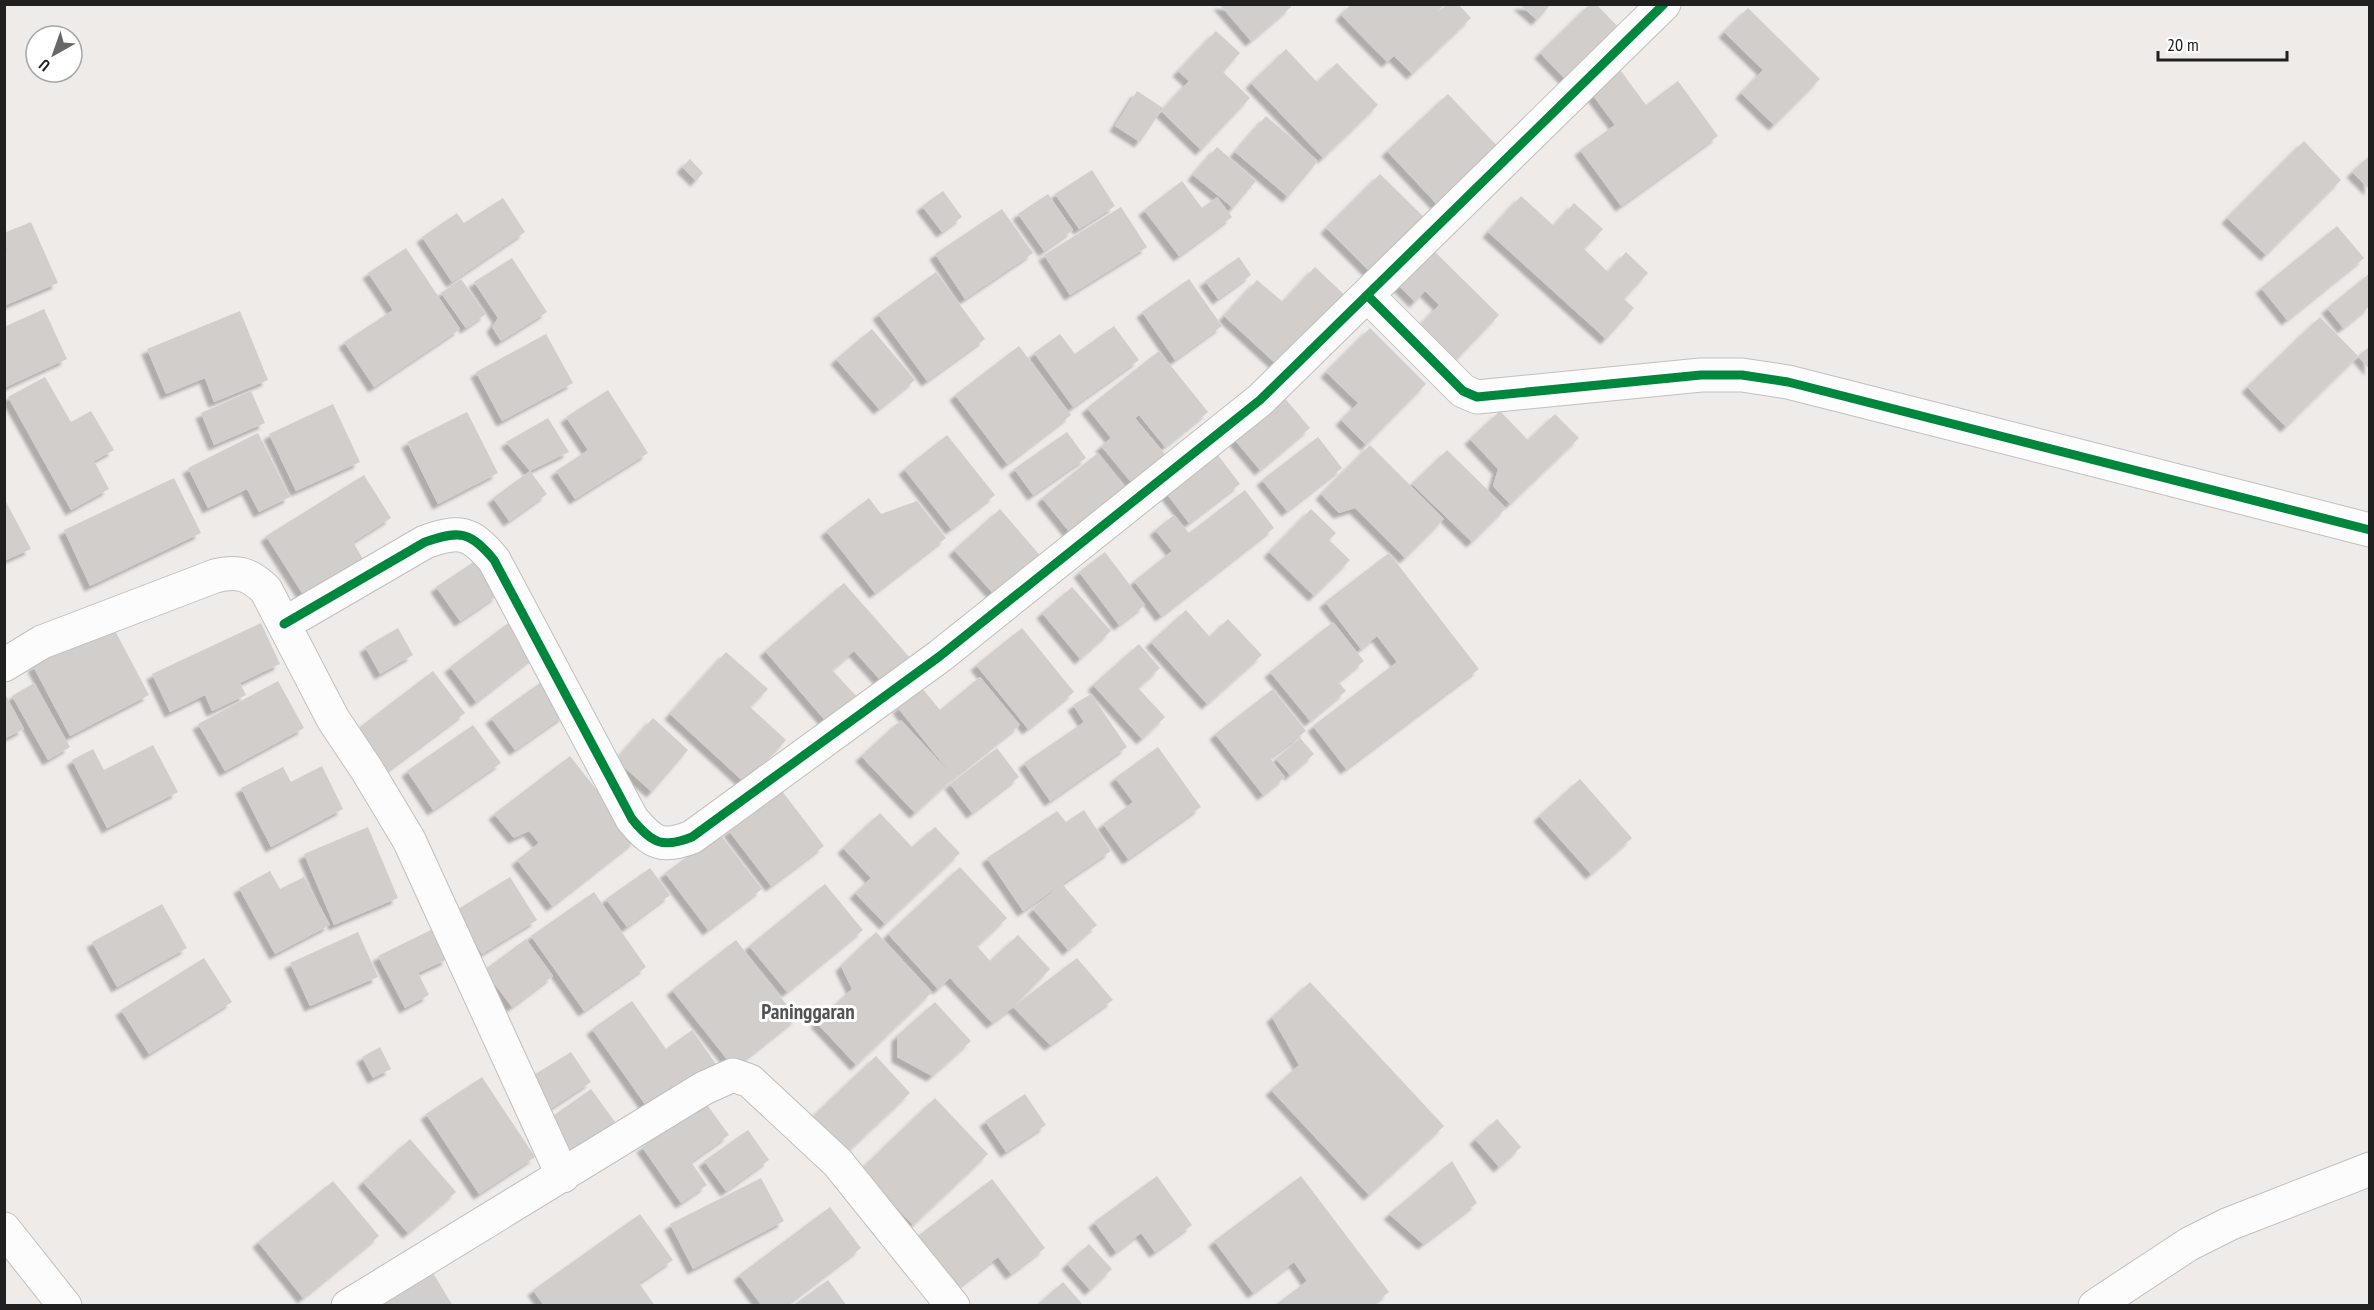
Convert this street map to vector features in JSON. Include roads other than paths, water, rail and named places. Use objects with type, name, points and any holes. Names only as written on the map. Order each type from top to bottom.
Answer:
[{"type":"street","points":[[284,624],[425,542],[448,534],[464,534],[480,543],[494,560],[632,819],[645,835],[657,842],[673,845],[692,837],[940,656],[1219,434],[1314,349],[1664,4]]},
{"type":"street","points":[[1368,296],[1463,391],[1477,397],[1701,375],[1742,375],[1800,385],[2370,530]]},
{"type":"street","points":[[4,665],[42,642],[233,571],[253,578],[266,590],[333,719],[368,770],[409,840],[563,1176]]},
{"type":"street","points":[[348,1305],[704,1088],[733,1075],[744,1077],[838,1163],[953,1305]]},
{"type":"street","points":[[2095,1305],[2199,1239],[2229,1224],[2370,1169]]},
{"type":"street","points":[[4,1229],[65,1305]]},
{"type":"district","name":"Paninggaran","points":[[808,1011]]}]
